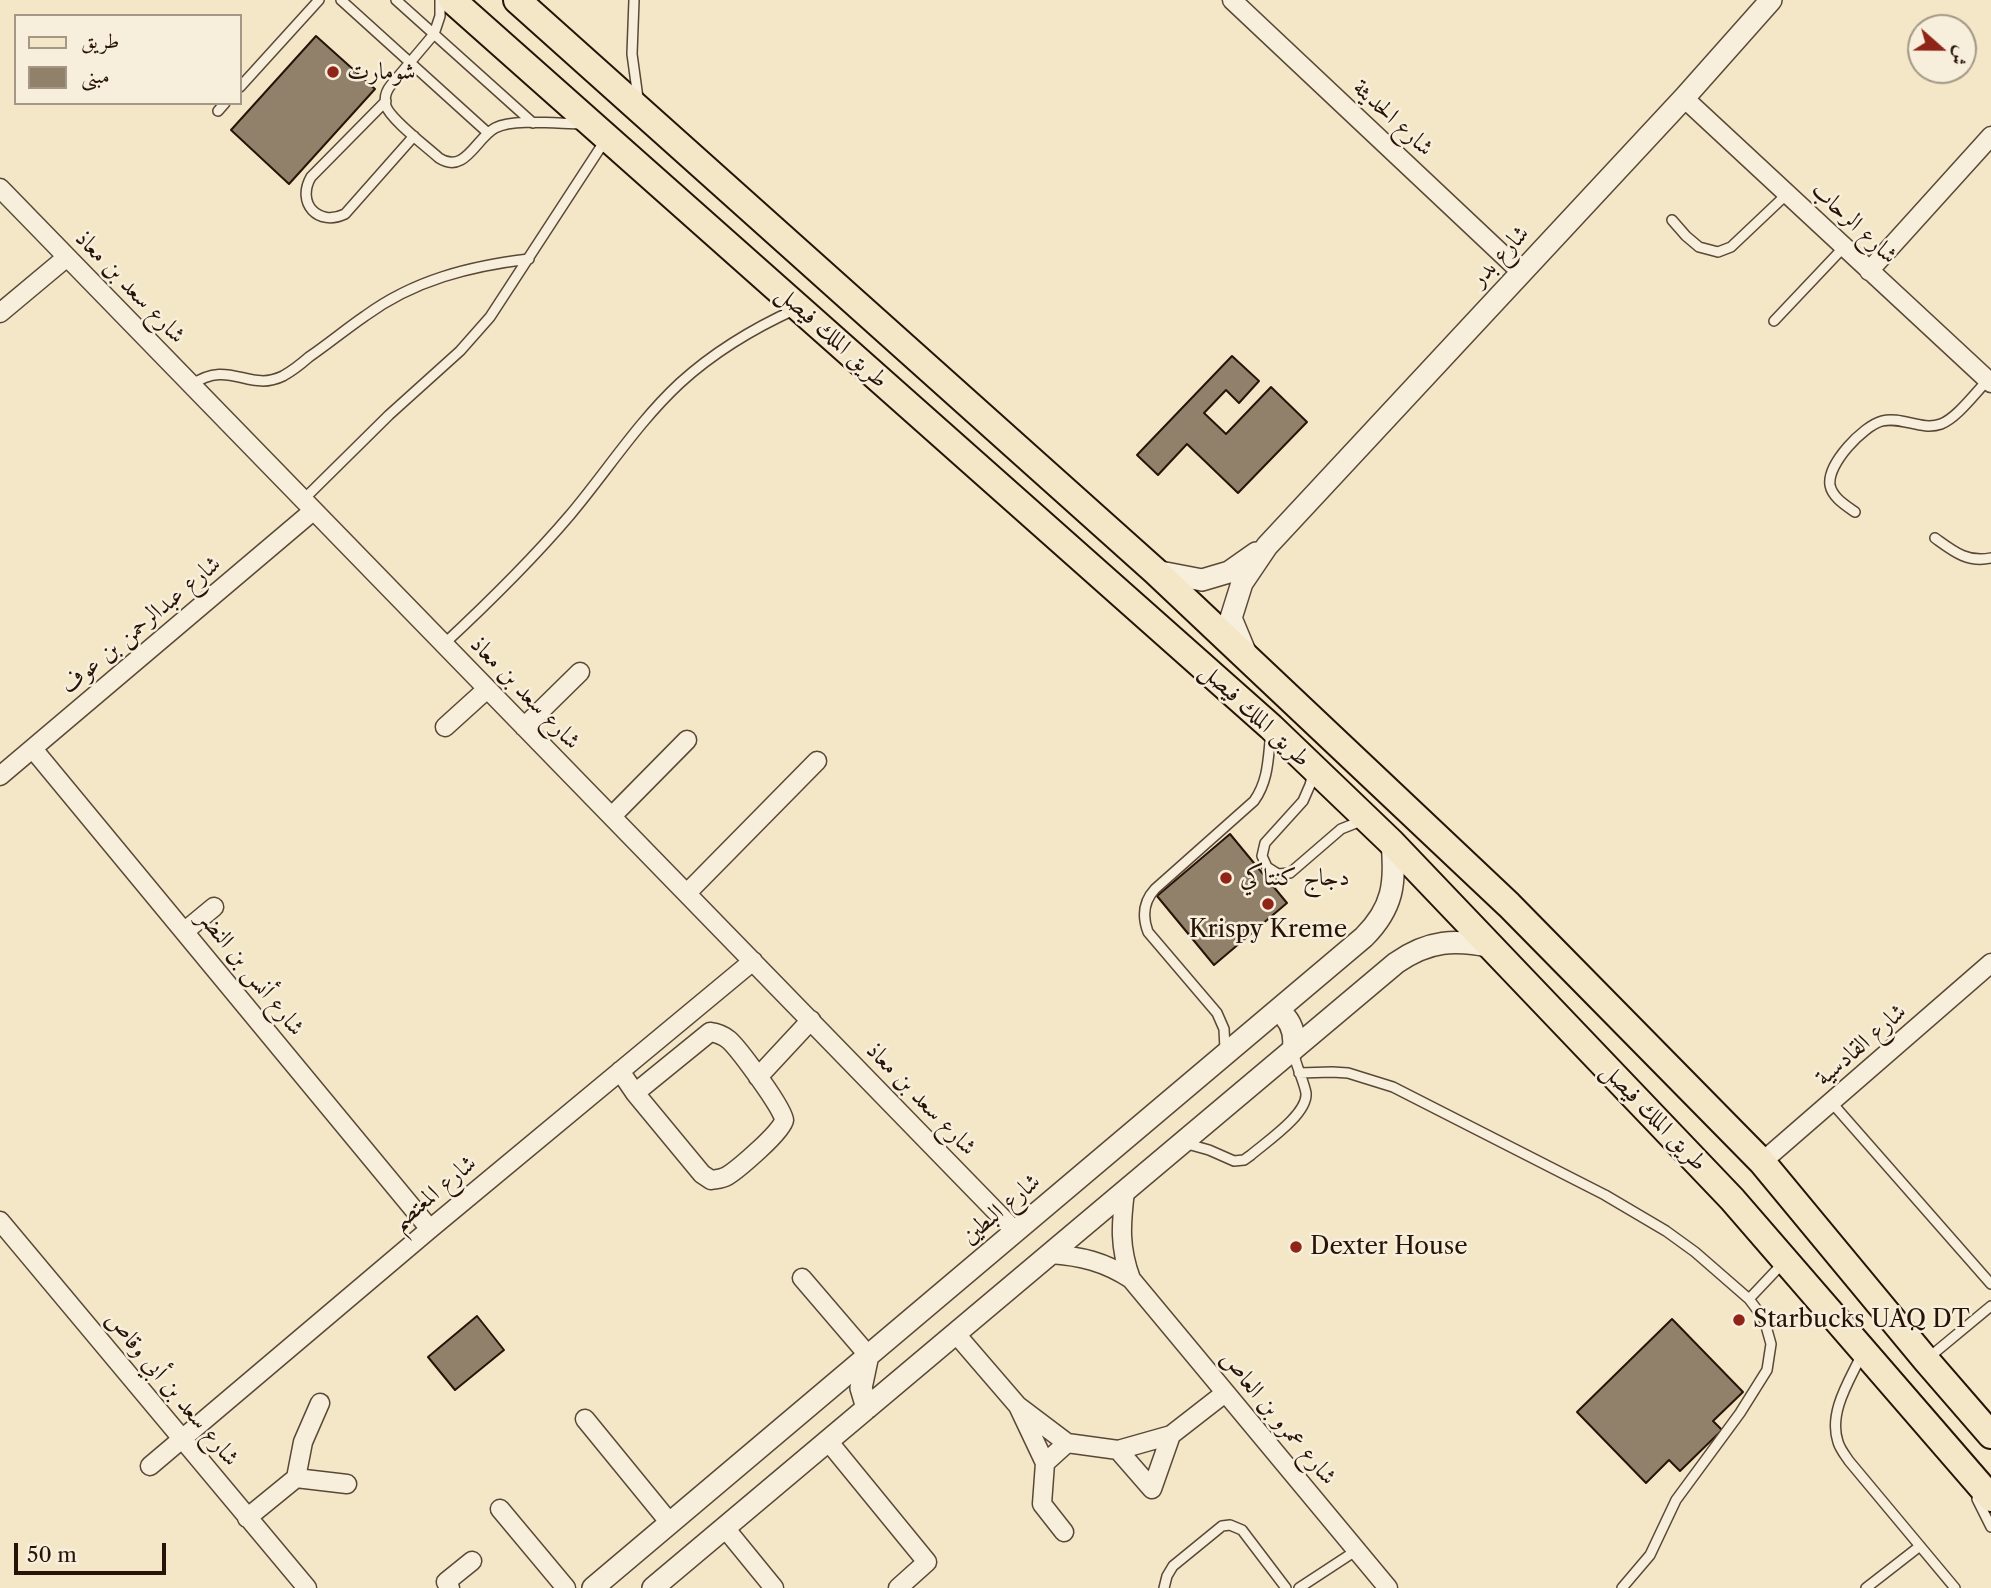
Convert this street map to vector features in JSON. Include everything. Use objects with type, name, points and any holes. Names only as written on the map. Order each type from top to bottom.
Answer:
[{"type":"main road","name":"طريق الملك فيصل","points":[[452,0],[1271,727],[1392,843],[1732,1199],[1991,1498]]},
{"type":"main road","name":"طريق الملك فيصل","points":[[517,0],[1155,571],[1509,905],[1762,1162],[1991,1435]]},
{"type":"main road","points":[[1866,1352],[1896,1349],[1907,1357],[1934,1387],[1951,1390]]},
{"type":"street","name":"شارع الحديثة","points":[[1232,0],[1521,272]]},
{"type":"street","name":"شارع بدر","points":[[1248,659],[1231,618],[1242,583],[1267,546],[1684,98],[1767,1]]},
{"type":"street","name":"شارع الرحاب","points":[[1684,98],[1989,382]]},
{"type":"street","points":[[1869,271],[1991,136]]},
{"type":"street","name":"شارع سعد بن معاذ","points":[[0,188],[1016,1231]]},
{"type":"street","points":[[0,313],[67,257]]},
{"type":"street","name":"شارع عبدالرحمن بن عوف","points":[[0,776],[308,505]]},
{"type":"street","name":"شارع بدر","points":[[1155,571],[1202,580],[1229,572],[1267,546]]},
{"type":"street","points":[[524,727],[580,672]]},
{"type":"street","points":[[445,727],[487,689]]},
{"type":"street","points":[[612,816],[687,740]]},
{"type":"street","name":"شارع أنس بن النضر","points":[[33,749],[430,1229]]},
{"type":"street","points":[[687,893],[817,761]]},
{"type":"street","name":"شارع البطين","points":[[593,1588],[1364,937],[1378,921],[1392,889],[1392,843]]},
{"type":"street","points":[[185,931],[214,907]]},
{"type":"street","points":[[653,1588],[1396,963],[1420,949],[1440,943],[1461,942],[1493,947]]},
{"type":"street","name":"شارع المعتصم","points":[[150,1466],[753,961]]},
{"type":"street","name":"شارع القادسية","points":[[1762,1162],[1991,963]]},
{"type":"street","points":[[1278,1010],[1291,1024],[1293,1050]]},
{"type":"street","points":[[758,1077],[811,1020]]},
{"type":"street","points":[[620,1071],[635,1093],[702,1174],[711,1180],[725,1177],[778,1133],[785,1122],[783,1113],[758,1077],[731,1041],[720,1033],[710,1032],[635,1093]]},
{"type":"street","name":"شارع عمرو بن العاص","points":[[1125,1191],[1120,1232],[1123,1256],[1131,1279],[1388,1588]]},
{"type":"street","name":"شارع سعد بن أبي وقاص","points":[[0,1221],[307,1588]]},
{"type":"street","name":"شارع عمرو بن العاص","points":[[1050,1254],[1076,1256],[1099,1262],[1131,1279]]},
{"type":"street","points":[[802,1278],[869,1355],[861,1388],[867,1408]]},
{"type":"street","points":[[956,1334],[1018,1406],[1067,1443],[1118,1450],[1171,1435],[1225,1393]]},
{"type":"street","points":[[247,1518],[296,1478],[315,1398]]},
{"type":"street","points":[[1018,1406],[1045,1463],[1042,1504],[1064,1532]]},
{"type":"street","points":[[584,1419],[670,1523]]},
{"type":"street","points":[[1118,1450],[1152,1489],[1171,1435]]},
{"type":"street","points":[[828,1441],[927,1562],[898,1588]]},
{"type":"street","points":[[1045,1463],[1067,1443]]},
{"type":"street","points":[[296,1478],[347,1484]]},
{"type":"street","points":[[500,1509],[566,1588]]},
{"type":"street","points":[[725,1528],[774,1588]]},
{"type":"street","points":[[450,1588],[446,1582],[472,1561]]},
{"type":"lane","points":[[242,85],[319,0]]},
{"type":"lane","points":[[341,0],[488,133]]},
{"type":"lane","points":[[396,0],[533,123]]},
{"type":"lane","points":[[308,505],[388,415],[476,335],[529,259],[600,131],[533,123],[510,124],[488,133],[463,160],[453,163],[443,161],[392,116],[386,101],[388,90],[434,34],[440,16],[440,0]]},
{"type":"lane","points":[[634,0],[632,54],[641,110]]},
{"type":"lane","points":[[386,101],[311,177],[306,192],[310,207],[322,217],[338,218],[345,214],[414,136]]},
{"type":"lane","points":[[218,111],[223,105]]},
{"type":"lane","points":[[1672,220],[1699,247],[1718,253],[1731,247],[1787,194]]},
{"type":"lane","points":[[1774,321],[1844,247]]},
{"type":"lane","points":[[191,386],[201,379],[222,373],[263,381],[284,376],[383,302],[406,290],[469,269],[529,259]]},
{"type":"lane","points":[[444,645],[536,554],[679,384],[720,351],[799,307]]},
{"type":"lane","points":[[1855,512],[1839,500],[1830,486],[1836,464],[1851,444],[1879,421],[1890,419],[1930,426],[1942,424],[1953,417],[1989,382]]},
{"type":"lane","points":[[1935,538],[1958,555],[1981,560],[1991,558]]},
{"type":"lane","points":[[1224,1055],[1226,1038],[1217,1013],[1153,939],[1145,925],[1144,909],[1155,889],[1254,801],[1267,774],[1271,727]]},
{"type":"lane","points":[[1313,768],[1303,801],[1269,838],[1263,849],[1262,856],[1267,867],[1278,874],[1290,873],[1341,829],[1354,822],[1368,821]]},
{"type":"lane","points":[[1183,1143],[1209,1150],[1230,1160],[1248,1158],[1301,1110],[1306,1099],[1293,1050]]},
{"type":"lane","points":[[1298,1073],[1348,1073],[1394,1087],[1636,1212],[1695,1252],[1749,1299],[1764,1319],[1771,1344],[1767,1370],[1740,1413],[1676,1500],[1650,1555],[1622,1588]]},
{"type":"lane","points":[[1832,1103],[1991,1284]]},
{"type":"lane","points":[[1749,1299],[1786,1259]]},
{"type":"lane","points":[[1926,1360],[1991,1306]]},
{"type":"lane","points":[[1866,1352],[1838,1406],[1835,1426],[1838,1444],[1849,1461],[1955,1588]]},
{"type":"lane","points":[[1958,1459],[1991,1527]]},
{"type":"lane","points":[[1164,1588],[1173,1566],[1222,1526],[1230,1525],[1242,1531],[1286,1588]]},
{"type":"lane","points":[[1866,1588],[1920,1546]]},
{"type":"lane","points":[[1299,1588],[1357,1550]]},
{"type":"building","points":[[316,36],[375,89],[289,184],[231,130]]},
{"type":"building","points":[[1232,356],[1259,381],[1239,403],[1226,390],[1204,413],[1226,434],[1271,387],[1307,422],[1238,493],[1187,444],[1158,475],[1137,455]]},
{"type":"building","points":[[1230,834],[1287,903],[1214,965],[1157,896]]},
{"type":"building","points":[[477,1316],[504,1350],[455,1390],[428,1357]]},
{"type":"building","points":[[1672,1319],[1743,1392],[1713,1421],[1722,1430],[1680,1471],[1669,1460],[1646,1483],[1577,1412]]},
{"type":"place","name":"شومارت","points":[[333,72]]},
{"type":"place","name":"دجاج كنتاكي","points":[[1226,878]]},
{"type":"place","name":"Krispy Kreme","points":[[1268,904]]},
{"type":"place","name":"Dexter House","points":[[1296,1247]]},
{"type":"place","name":"Starbucks UAQ DT","points":[[1739,1320]]}]
